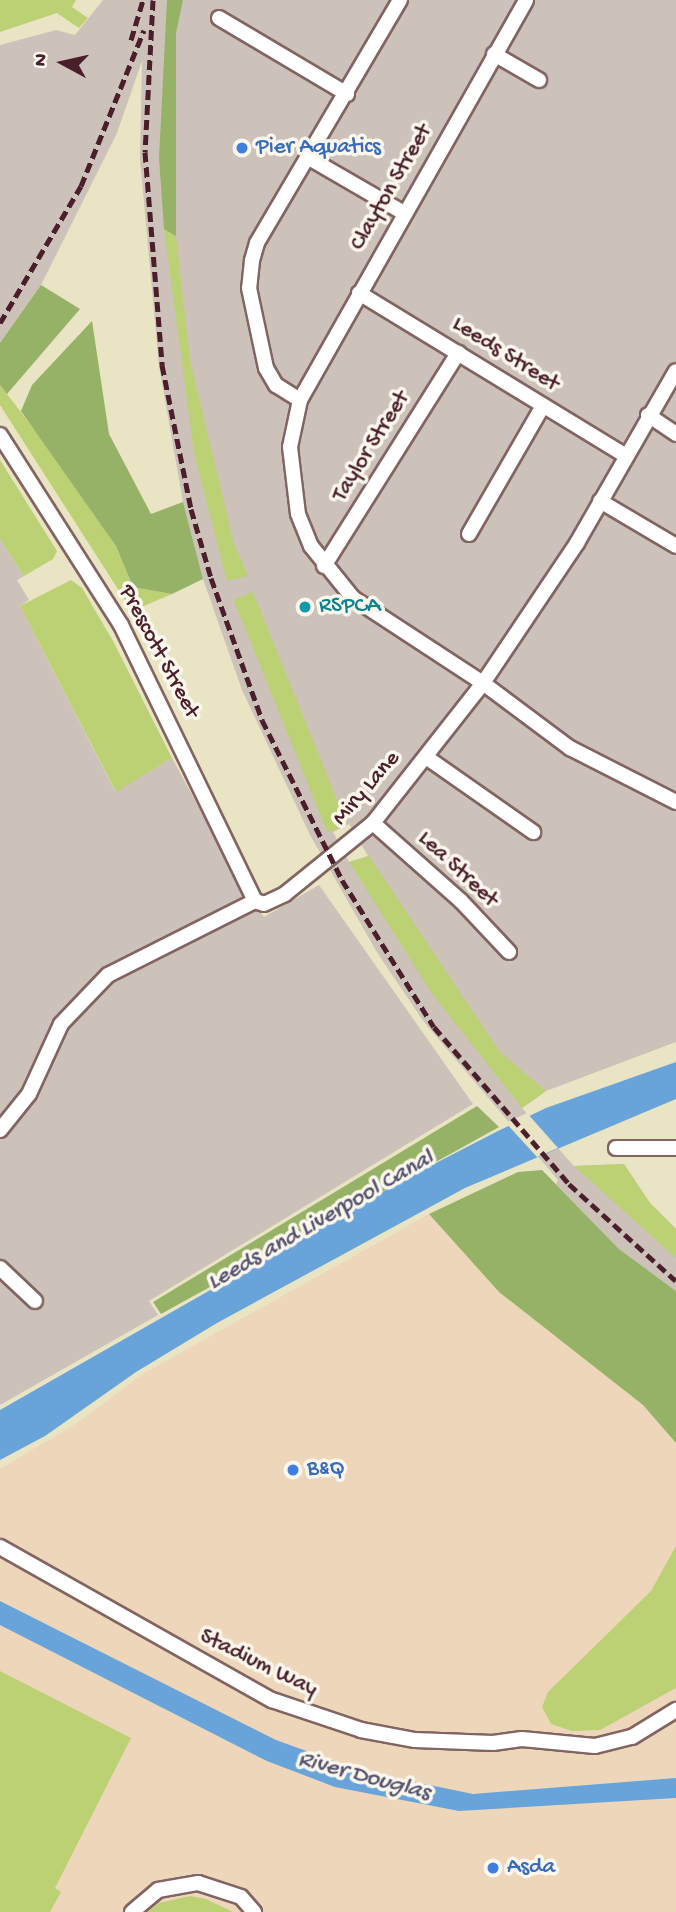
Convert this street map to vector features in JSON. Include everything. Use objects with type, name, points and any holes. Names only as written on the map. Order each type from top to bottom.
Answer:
[{"type":"street","points":[[300,400],[275,385],[262,355],[249,288],[257,243],[400,0]]},
{"type":"street","name":"Clayton Street","points":[[526,0],[300,400],[290,447],[292,487],[305,533],[324,565],[354,598],[483,683],[570,748],[676,802]]},
{"type":"street","points":[[219,18],[347,93]]},
{"type":"street","points":[[494,54],[539,79]]},
{"type":"street","points":[[309,158],[404,213]]},
{"type":"street","name":"Leeds Street","points":[[359,293],[626,456]]},
{"type":"street","name":"Taylor Street","points":[[324,565],[458,353]]},
{"type":"street","name":"Miry Lane","points":[[0,1130],[29,1094],[49,1043],[84,997],[108,975],[255,901],[264,904],[294,889],[373,823],[483,683],[600,501],[676,371]]},
{"type":"street","points":[[469,534],[543,406]]},
{"type":"street","points":[[648,415],[676,435]]},
{"type":"street","name":"Prescott Street","points":[[0,435],[121,625],[255,901]]},
{"type":"street","points":[[600,501],[676,546]]},
{"type":"street","points":[[426,757],[533,832]]},
{"type":"street","name":"Lea Street","points":[[373,823],[461,901],[509,952]]},
{"type":"street","points":[[616,1148],[676,1148]]},
{"type":"street","points":[[0,1268],[35,1301]]},
{"type":"street","name":"Stadium Way","points":[[0,1547],[243,1685],[304,1713],[415,1740],[493,1743],[522,1739],[570,1745],[612,1743],[650,1729],[676,1710]]},
{"type":"street","points":[[132,1912],[159,1890],[173,1884],[198,1883],[241,1898],[254,1912]]},
{"type":"shaded area","points":[[103,0],[676,0],[676,1042],[546,1091],[522,1108],[574,1166],[624,1164],[650,1203],[676,1229],[676,1291],[619,1249],[556,1184],[558,1180],[424,1022],[378,954],[310,835],[242,690],[203,579],[183,502],[159,366],[140,159],[142,61],[117,133],[41,285],[0,343],[0,45],[56,30],[75,35]],"holes":[[[349,824],[368,856],[349,862],[333,832]]]},
{"type":"shaded area","points":[[0,539],[24,576],[17,580],[29,600],[20,606],[115,791],[172,758],[247,896],[264,917],[319,885],[473,1104],[149,1301],[158,1315],[0,1405]]},
{"type":"shaded area","points":[[429,1214],[499,1292],[643,1405],[676,1443],[676,1912],[0,1912],[0,1469],[77,1423],[141,1375]]},
{"type":"green space","points":[[0,0],[76,0],[72,7],[88,18],[79,28],[57,13],[0,32]]},
{"type":"green space","points":[[167,0],[183,0],[176,33],[176,236],[164,229],[159,158]]},
{"type":"green space","points":[[164,229],[176,236],[190,360],[234,544],[248,576],[227,581],[194,453]]},
{"type":"green space","points":[[41,285],[80,309],[7,394],[0,385],[0,343]]},
{"type":"green space","points":[[92,321],[109,434],[151,514],[183,502],[203,579],[172,594],[133,587],[116,546],[21,411],[32,385]]},
{"type":"green space","points":[[0,385],[68,473],[116,546],[133,587],[172,594],[132,611],[0,405]]},
{"type":"green space","points":[[0,460],[57,551],[53,559],[24,576],[0,539]]},
{"type":"green space","points":[[71,580],[82,588],[113,641],[172,758],[116,792],[20,606]]},
{"type":"green space","points":[[253,592],[347,825],[328,833],[234,600]]},
{"type":"green space","points":[[369,856],[500,1052],[546,1091],[522,1108],[433,995],[349,862]]},
{"type":"green space","points":[[477,1106],[499,1127],[161,1314],[153,1302]]},
{"type":"green space","points":[[624,1164],[650,1203],[676,1229],[676,1258],[574,1166]]},
{"type":"green space","points":[[542,1170],[619,1249],[676,1291],[676,1443],[643,1405],[499,1292],[429,1214],[518,1172]]},
{"type":"green space","points":[[676,1546],[676,1688],[600,1730],[572,1731],[551,1724],[542,1707],[548,1692],[651,1591]]},
{"type":"green space","points":[[0,1671],[131,1738],[55,1888],[61,1892],[50,1912],[0,1912]]},
{"type":"green space","points":[[190,1896],[206,1899],[233,1912],[148,1912],[159,1903]]},
{"type":"water","name":"Leeds and Liverpool Canal","points":[[676,1062],[676,1099],[465,1188],[217,1323],[136,1372],[45,1436],[0,1460],[0,1410],[405,1179],[498,1131],[546,1108]]},
{"type":"water","name":"River Douglas","points":[[0,1601],[276,1740],[362,1771],[473,1794],[676,1778],[676,1798],[459,1811],[335,1787],[267,1761],[0,1625]]},
{"type":"pier","points":[[527,1113],[558,1148],[537,1157],[506,1123]]},
{"type":"railway","points":[[131,40],[143,0]]},
{"type":"railway","points":[[153,0],[145,152],[162,365],[191,509],[211,578],[262,720],[342,880],[434,1027],[569,1184],[676,1281]]},
{"type":"railway","points":[[0,323],[81,186],[144,30]]},
{"type":"place","name":"Pier Aquatics","points":[[242,148]]},
{"type":"place","name":"RSPCA","points":[[305,607]]},
{"type":"place","name":"B&Q","points":[[293,1470]]},
{"type":"place","name":"Asda","points":[[493,1868]]}]
